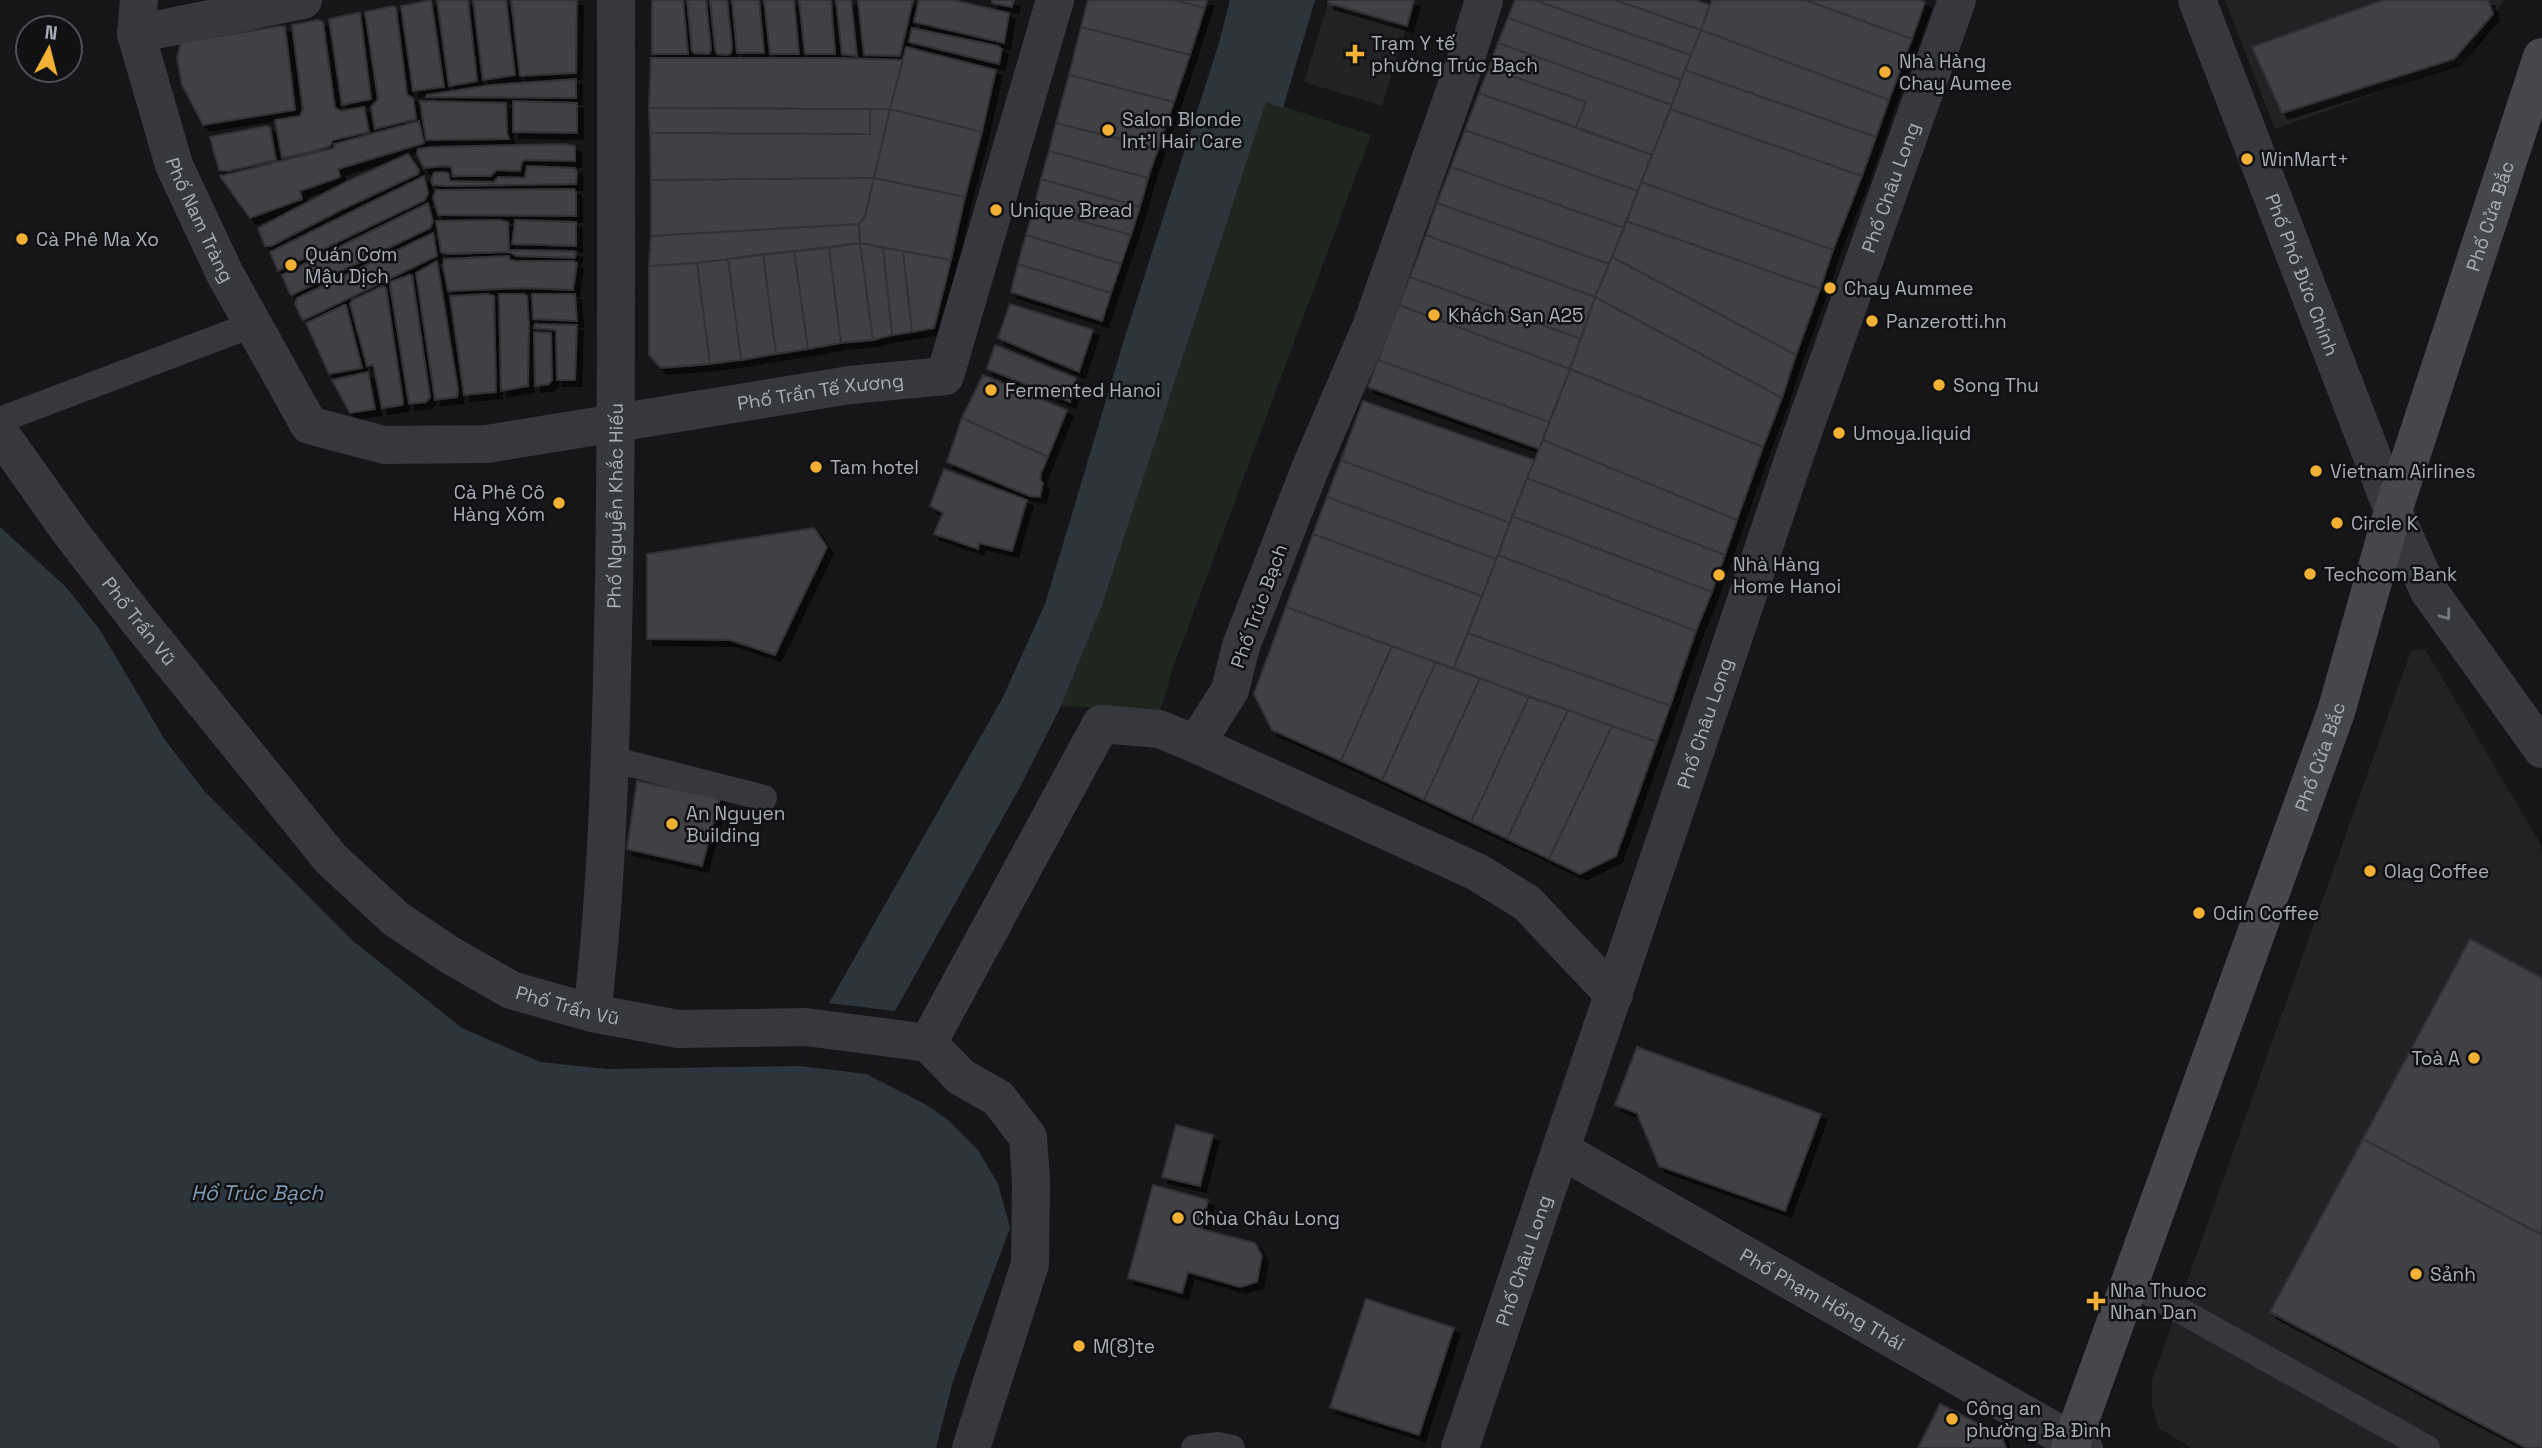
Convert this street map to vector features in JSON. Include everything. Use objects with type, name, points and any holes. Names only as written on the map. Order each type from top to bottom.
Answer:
[{"type":"street","points":[[137,17],[303,0]]},
{"type":"street","name":"Phố Nguyễn Khắc Hiếu","points":[[592,1013],[599,956],[611,759],[616,423],[615,0]]},
{"type":"street","name":"Phố Trần Tế Xương","points":[[309,425],[384,445],[487,443],[850,385],[945,376],[1055,0]]},
{"type":"street","name":"Phố Trúc Bạch","points":[[1196,744],[1230,690],[1241,646],[1310,470],[1371,327],[1464,65],[1484,0]]},
{"type":"street","name":"Phố Châu Long","points":[[1460,1448],[1797,449],[1957,0]]},
{"type":"street","name":"Phố Phó Đức Chính","points":[[2197,0],[2393,511],[2429,591],[2542,749]]},
{"type":"street","name":"Phố Nam Tràng","points":[[137,17],[174,165],[224,272],[309,425]]},
{"type":"street","name":"Phố Cửa Bắc","points":[[2075,1446],[2336,712],[2393,511],[2542,57]]},
{"type":"street","name":"Phố Trấn Vũ","points":[[0,433],[71,533],[138,620],[331,859],[396,919],[450,955],[511,990],[592,1013],[678,1029],[806,1027],[928,1043]]},
{"type":"street","points":[[971,1448],[1030,1264],[1031,1182],[1028,1137],[998,1098],[961,1077],[928,1043],[1101,724],[1159,729],[1477,872],[1527,903],[1614,995]]},
{"type":"street","name":"Phố Phạm Hồng Thái","points":[[1561,1150],[2075,1446]]},
{"type":"lane","points":[[0,420],[254,324]]},
{"type":"lane","points":[[611,759],[764,799]]},
{"type":"lane","points":[[2131,1283],[2427,1448]]},
{"type":"lane","points":[[1194,1448],[1218,1445],[1232,1448]]},
{"type":"shaded area","points":[[2225,0],[2504,0],[2464,62],[2275,129]]},
{"type":"shaded area","name":"Trạm Y tế phường Trúc Bạch","points":[[1328,3],[1407,26],[1382,106],[1304,82]]},
{"type":"shaded area","points":[[1266,101],[1371,135],[1174,665],[1160,711],[1061,706],[1101,608]]},
{"type":"shaded area","points":[[2425,649],[2540,843],[2542,856],[2542,1448],[2191,1448],[2159,1428],[2152,1405],[2152,1380],[2411,651]]},
{"type":"water","name":"Hồ Trúc Bạch","points":[[1230,0],[1315,0],[1283,108],[1266,102],[1101,608],[1061,706],[1020,787],[895,1011],[866,1074],[925,1104],[947,1119],[978,1150],[998,1184],[1010,1228],[953,1381],[936,1448],[0,1448],[0,527],[66,587],[100,630],[165,740],[205,792],[352,940],[462,1028],[540,1062],[607,1069],[800,1066],[829,1003],[1002,699],[1045,604]]},
{"type":"pier","points":[[829,1003],[895,1011],[866,1074],[800,1066]]},
{"type":"building","points":[[431,0],[444,87],[413,91],[401,6]]},
{"type":"building","points":[[437,0],[468,0],[477,81],[449,86]]},
{"type":"building","points":[[473,0],[506,0],[515,75],[483,80]]},
{"type":"building","points":[[511,0],[577,0],[576,73],[520,76]]},
{"type":"building","points":[[652,0],[683,0],[688,54],[652,54]]},
{"type":"building","points":[[687,0],[706,0],[711,50],[709,54],[692,51]]},
{"type":"building","points":[[710,0],[727,0],[732,46],[731,53],[727,55],[717,54],[715,48]]},
{"type":"building","points":[[732,0],[759,0],[764,53],[737,53]]},
{"type":"building","points":[[764,0],[794,0],[799,54],[770,54]]},
{"type":"building","points":[[799,0],[831,0],[835,54],[805,54]]},
{"type":"building","points":[[836,0],[851,0],[857,56],[842,54]]},
{"type":"building","points":[[858,0],[913,0],[900,56],[864,55]]},
{"type":"building","points":[[919,0],[953,0],[1009,13],[1004,43],[914,22]]},
{"type":"building","points":[[992,0],[1014,0],[1012,7],[992,3]]},
{"type":"building","points":[[1088,0],[1174,0],[1205,8],[1190,55],[1081,27]]},
{"type":"building","points":[[1174,0],[1207,0],[1205,8]]},
{"type":"building","points":[[1329,0],[1414,0],[1407,26],[1328,3]]},
{"type":"building","points":[[1515,0],[1534,0],[1691,55],[1681,80],[1508,18]]},
{"type":"building","points":[[1534,0],[1615,0],[1701,30],[1691,55]]},
{"type":"building","points":[[1615,0],[1696,0],[1710,5],[1701,30]]},
{"type":"building","points":[[1712,0],[1805,0],[1912,39],[1889,100],[1701,30]]},
{"type":"building","points":[[1805,0],[1920,0],[1925,2],[1912,39]]},
{"type":"building","points":[[2383,0],[2488,0],[2493,14],[2454,59],[2282,113],[2252,47]]},
{"type":"building","points":[[393,6],[396,8],[407,95],[413,98],[416,119],[375,129],[371,107],[378,99],[365,12]]},
{"type":"building","points":[[360,13],[371,99],[342,105],[329,19]]},
{"type":"building","points":[[1508,18],[1681,80],[1672,105],[1498,43]]},
{"type":"building","points":[[318,20],[323,22],[335,108],[341,111],[364,107],[369,132],[333,140],[330,146],[282,158],[275,120],[300,116],[303,109],[292,25]]},
{"type":"building","points":[[285,27],[295,110],[203,125],[182,85],[177,58],[181,42]]},
{"type":"building","points":[[1081,27],[1190,55],[1174,102],[1069,75]]},
{"type":"building","points":[[912,28],[998,46],[1002,49],[999,64],[909,42]]},
{"type":"building","points":[[1701,30],[1889,100],[1876,137],[1685,70]]},
{"type":"building","points":[[1498,43],[1672,105],[1652,155],[1576,127],[1586,102],[1489,68]]},
{"type":"building","points":[[906,47],[996,70],[982,132],[890,109]]},
{"type":"building","points":[[651,58],[903,60],[890,109],[649,108]]},
{"type":"building","points":[[1489,68],[1586,102],[1576,127],[1479,93]]},
{"type":"building","points":[[1685,70],[1876,137],[1862,176],[1670,109]]},
{"type":"building","points":[[1069,75],[1174,102],[1158,149],[1056,123]]},
{"type":"building","points":[[576,79],[576,98],[426,97],[491,85]]},
{"type":"building","points":[[1479,93],[1652,155],[1638,191],[1465,130]]},
{"type":"building","points":[[420,101],[506,103],[509,139],[426,140]]},
{"type":"building","points":[[513,101],[577,103],[577,133],[513,132]]},
{"type":"building","points":[[649,108],[870,109],[870,134],[650,133]]},
{"type":"building","points":[[870,109],[890,109],[874,178],[651,180],[650,133],[870,134]]},
{"type":"building","points":[[890,109],[982,132],[965,197],[874,178]]},
{"type":"building","points":[[1670,109],[1862,176],[1833,250],[1641,182]]},
{"type":"building","points":[[419,121],[424,143],[338,169],[340,177],[300,191],[302,199],[250,218],[220,176],[334,148],[334,144]]},
{"type":"building","points":[[1056,123],[1158,149],[1148,178],[1049,151]]},
{"type":"building","points":[[270,127],[276,160],[228,171],[219,170],[210,137]]},
{"type":"building","points":[[1465,130],[1638,191],[1624,228],[1451,167]]},
{"type":"building","points":[[575,146],[575,161],[525,160],[520,171],[496,170],[491,176],[453,176],[451,167],[424,168],[417,154],[418,149],[432,147]]},
{"type":"building","points":[[1049,151],[1148,178],[1140,207],[1041,179]]},
{"type":"building","points":[[408,154],[419,170],[418,174],[271,246],[265,246],[258,228],[348,181]]},
{"type":"building","points":[[527,166],[575,168],[576,184],[448,186],[433,185],[431,181],[434,173],[442,172],[448,173],[450,181],[494,182],[498,177],[525,178]]},
{"type":"building","points":[[1451,167],[1624,228],[1609,264],[1437,203]]},
{"type":"building","points":[[424,176],[428,193],[425,200],[278,271],[270,252]]},
{"type":"building","points":[[874,178],[865,216],[859,224],[651,236],[651,180]]},
{"type":"building","points":[[874,178],[965,197],[951,260],[860,243],[859,224],[865,216]]},
{"type":"building","points":[[1041,179],[1140,207],[1131,235],[1034,208]]},
{"type":"building","points":[[1641,182],[1833,250],[1820,289],[1626,221]]},
{"type":"building","points":[[574,189],[576,216],[438,215],[433,197],[436,190]]},
{"type":"building","points":[[428,203],[433,222],[430,228],[290,294],[282,275]]},
{"type":"building","points":[[1437,203],[1609,264],[1595,297],[1426,235]]},
{"type":"building","points":[[1034,208],[1131,235],[1121,264],[1026,235]]},
{"type":"building","points":[[515,220],[576,222],[576,246],[512,244]]},
{"type":"building","points":[[436,221],[508,222],[509,250],[572,251],[576,252],[575,258],[516,256],[509,252],[441,252]]},
{"type":"building","points":[[1626,221],[1820,289],[1796,355],[1612,257]]},
{"type":"building","points":[[859,224],[860,243],[697,263],[649,266],[651,236]]},
{"type":"building","points":[[433,233],[437,256],[308,318],[303,320],[301,317],[295,304],[297,298]]},
{"type":"building","points":[[1026,235],[1121,264],[1111,293],[1018,264]]},
{"type":"building","points":[[1426,235],[1595,297],[1581,339],[1410,277]]},
{"type":"building","points":[[860,243],[873,340],[841,343],[829,248]]},
{"type":"building","points":[[860,243],[883,248],[892,335],[873,340]]},
{"type":"building","points":[[829,248],[841,343],[808,349],[794,251]]},
{"type":"building","points":[[883,248],[903,251],[912,332],[892,335]]},
{"type":"building","points":[[794,251],[808,349],[776,354],[763,254]]},
{"type":"building","points":[[903,251],[951,260],[934,328],[912,332]]},
{"type":"building","points":[[763,254],[776,354],[741,360],[728,259]]},
{"type":"building","points":[[509,256],[510,260],[517,261],[577,263],[573,290],[525,288],[448,291],[444,259]]},
{"type":"building","points":[[1612,257],[1796,355],[1782,398],[1595,297]]},
{"type":"building","points":[[728,259],[741,360],[710,364],[697,263]]},
{"type":"building","points":[[437,261],[458,390],[457,397],[435,400],[416,273]]},
{"type":"building","points":[[697,263],[710,364],[661,368],[649,355],[649,266]]},
{"type":"building","points":[[1018,264],[1111,293],[1102,321],[1011,292]]},
{"type":"building","points":[[412,275],[430,397],[426,402],[409,404],[390,282]]},
{"type":"building","points":[[1410,277],[1581,339],[1570,369],[1399,305]]},
{"type":"building","points":[[383,286],[386,288],[403,402],[402,405],[382,408],[374,368],[373,365],[367,366],[350,304],[352,300]]},
{"type":"building","points":[[499,294],[527,296],[529,325],[528,386],[501,391]]},
{"type":"building","points":[[532,294],[575,294],[577,321],[533,319]]},
{"type":"building","points":[[450,296],[494,296],[496,392],[464,395]]},
{"type":"building","points":[[1595,297],[1782,398],[1763,447],[1570,369]]},
{"type":"building","points":[[1010,304],[1093,330],[1079,372],[998,338]]},
{"type":"building","points":[[344,305],[362,368],[329,374],[306,323]]},
{"type":"building","points":[[1399,305],[1570,369],[1549,422],[1378,360]]},
{"type":"building","points":[[535,324],[577,325],[575,380],[557,380],[556,330],[534,328]]},
{"type":"building","points":[[534,332],[551,333],[552,380],[549,384],[535,386]]},
{"type":"building","points":[[995,345],[1076,378],[1070,402],[987,369]]},
{"type":"building","points":[[1378,360],[1549,422],[1539,449],[1368,387]]},
{"type":"building","points":[[1570,369],[1763,447],[1737,520],[1543,440]]},
{"type":"building","points":[[368,372],[375,409],[350,413],[332,380]]},
{"type":"building","points":[[983,375],[1067,410],[1048,457],[962,418]]},
{"type":"building","points":[[1363,401],[1534,460],[1510,523],[1341,460]]},
{"type":"building","points":[[962,418],[1048,457],[1041,473],[1040,480],[1043,483],[1040,497],[1030,496],[947,462]]},
{"type":"building","points":[[1543,440],[1737,520],[1725,555],[1527,478]]},
{"type":"building","points":[[1341,460],[1510,523],[1496,559],[1327,497]]},
{"type":"building","points":[[944,469],[1027,500],[1012,551],[979,543],[978,549],[934,534],[943,513],[930,506]]},
{"type":"building","points":[[1527,478],[1725,555],[1712,592],[1512,516]]},
{"type":"building","points":[[1327,497],[1496,559],[1482,596],[1313,534]]},
{"type":"building","points":[[1512,516],[1712,592],[1696,631],[1498,555]]},
{"type":"building","points":[[814,528],[827,547],[775,655],[730,640],[647,639],[647,554]]},
{"type":"building","points":[[1313,534],[1482,596],[1453,669],[1286,607]]},
{"type":"building","points":[[1498,555],[1696,631],[1670,706],[1468,633]]},
{"type":"building","points":[[1286,607],[1392,646],[1341,761],[1272,730],[1254,694]]},
{"type":"building","points":[[1468,633],[1670,706],[1657,742],[1453,669]]},
{"type":"building","points":[[1392,646],[1436,662],[1382,780],[1341,761]]},
{"type":"building","points":[[1436,662],[1480,678],[1424,800],[1382,780]]},
{"type":"building","points":[[1480,678],[1529,697],[1471,822],[1424,800]]},
{"type":"building","points":[[1529,697],[1568,710],[1507,839],[1471,822]]},
{"type":"building","points":[[1568,710],[1612,726],[1549,859],[1507,839]]},
{"type":"building","points":[[1612,726],[1657,742],[1616,856],[1580,874],[1549,859]]},
{"type":"building","name":"An Nguyen Building","points":[[637,781],[720,798],[702,866],[627,849]]},
{"type":"building","name":"Toà A","points":[[2470,939],[2542,978],[2542,1235],[2363,1139]]},
{"type":"building","points":[[1637,1047],[1821,1114],[1785,1211],[1659,1166],[1637,1113],[1615,1105]]},
{"type":"building","points":[[1176,1125],[1213,1135],[1200,1186],[1162,1177]]},
{"type":"building","name":"Sảnh","points":[[2363,1139],[2542,1235],[2542,1448],[2526,1448],[2270,1312]]},
{"type":"building","points":[[1153,1185],[1208,1200],[1201,1229],[1255,1243],[1262,1256],[1257,1282],[1240,1287],[1188,1272],[1182,1293],[1128,1278]]},
{"type":"building","points":[[1366,1299],[1454,1328],[1419,1435],[1330,1407]]},
{"type":"building","name":"Công an phường Ba Đình","points":[[1940,1404],[2001,1435],[2006,1448],[1918,1448]]},
{"type":"place","name":"Trạm Y tế phường Trúc Bạch","points":[[1355,54]]},
{"type":"place","name":"Nhà Hàng Chay Aumee","points":[[1885,72]]},
{"type":"place","name":"Salon Blonde Int’l Hair Care","points":[[1108,130]]},
{"type":"place","name":"WinMart+","points":[[2247,159]]},
{"type":"place","name":"Unique Bread","points":[[996,210]]},
{"type":"place","name":"Cà Phê Ma Xo","points":[[22,239]]},
{"type":"place","name":"Quán Cơm Mậu Dịch","points":[[291,265]]},
{"type":"place","name":"Chay Aummee","points":[[1830,288]]},
{"type":"place","name":"Khách Sạn A25","points":[[1434,315]]},
{"type":"place","name":"Panzerotti.hn","points":[[1872,321]]},
{"type":"place","name":"Song Thu","points":[[1939,385]]},
{"type":"place","name":"Fermented Hanoi","points":[[991,390]]},
{"type":"place","name":"Umoya.liquid","points":[[1839,433]]},
{"type":"place","name":"Tam hotel","points":[[816,467]]},
{"type":"place","name":"Vietnam Airlines","points":[[2316,471]]},
{"type":"place","name":"Cà Phê Cô Hàng Xóm","points":[[559,503]]},
{"type":"place","name":"Circle K","points":[[2337,523]]},
{"type":"place","name":"Techcom Bank","points":[[2310,574]]},
{"type":"place","name":"Nhà Hàng Home Hanoi","points":[[1719,575]]},
{"type":"place","name":"An Nguyen Building","points":[[672,824]]},
{"type":"place","name":"Olag Coffee","points":[[2370,871]]},
{"type":"place","name":"Odin Coffee","points":[[2199,913]]},
{"type":"place","name":"Toà A","points":[[2474,1058]]},
{"type":"place","name":"Chùa Châu Long","points":[[1178,1218]]},
{"type":"place","name":"Sảnh","points":[[2416,1274]]},
{"type":"place","name":"Nha Thuoc Nhan Dan","points":[[2096,1301]]},
{"type":"place","name":"M(8)te","points":[[1079,1346]]},
{"type":"place","name":"Công an phường Ba Đình","points":[[1952,1419]]}]
